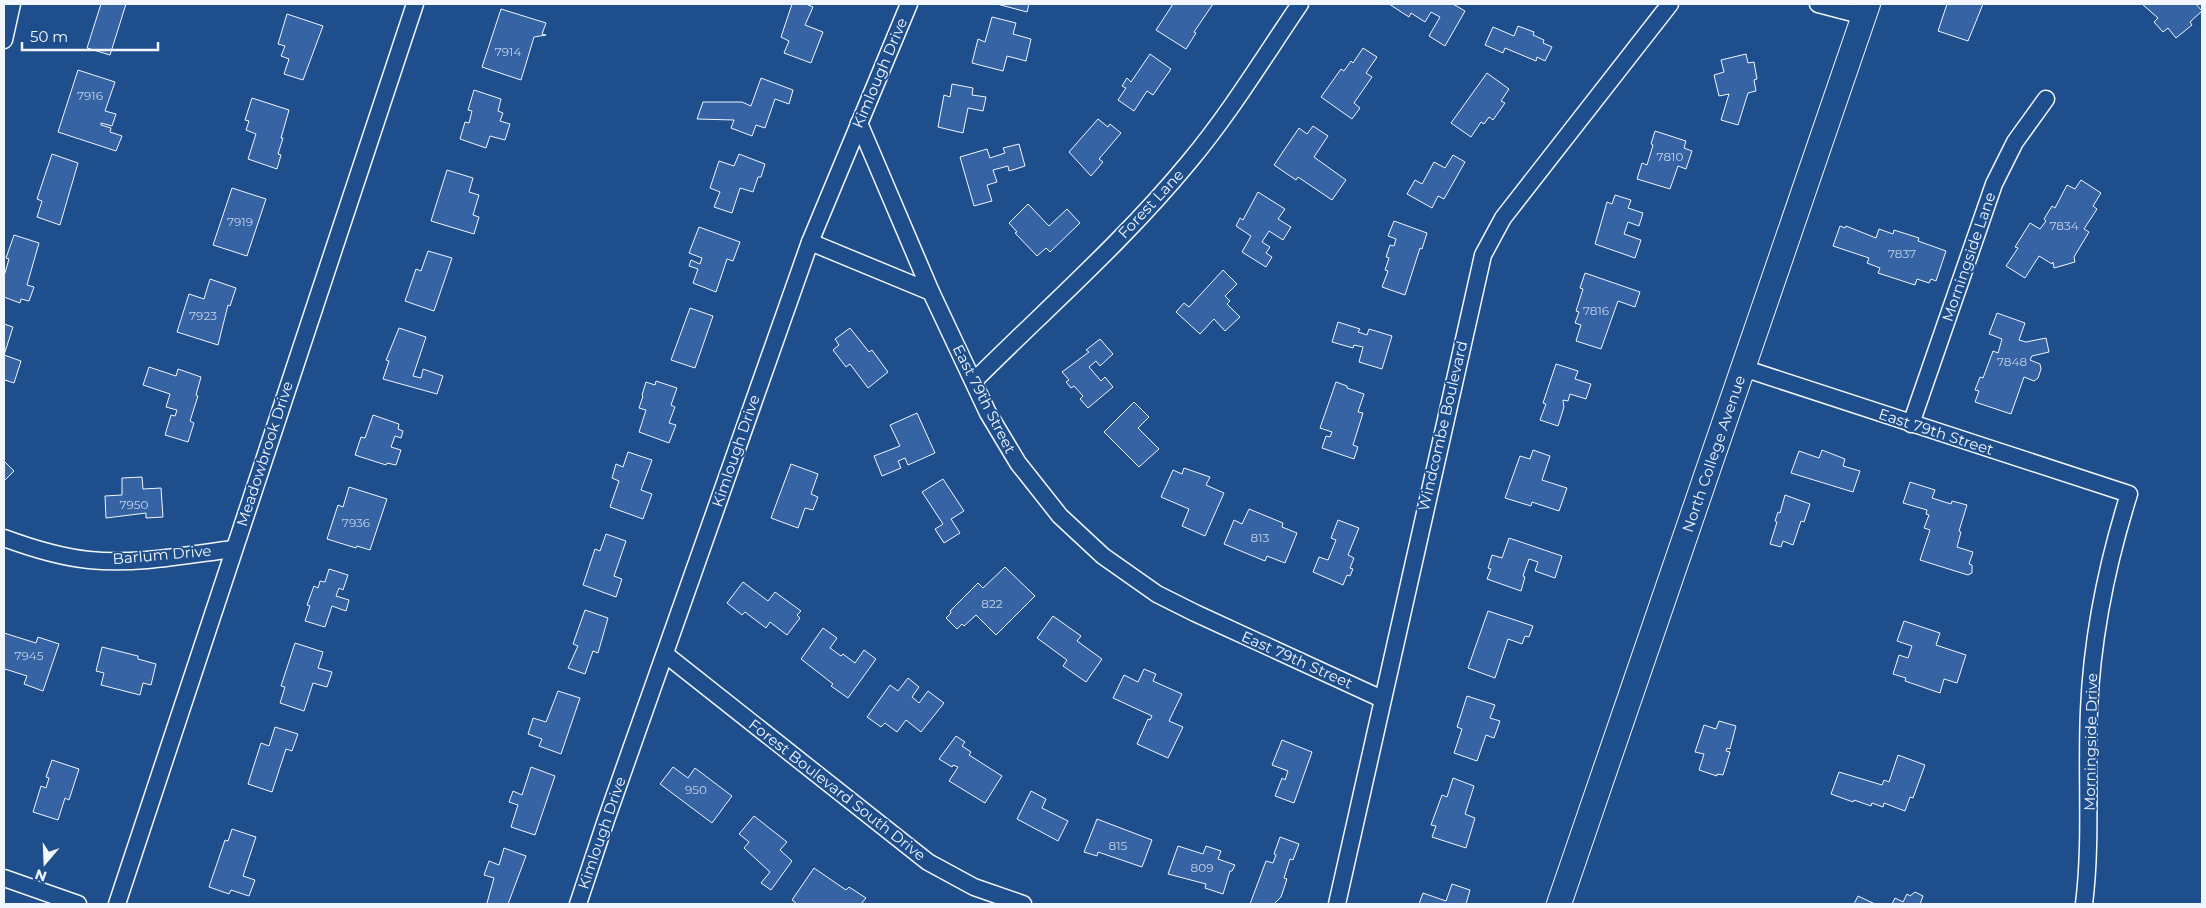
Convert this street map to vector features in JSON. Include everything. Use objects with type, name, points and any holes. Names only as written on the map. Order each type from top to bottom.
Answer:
[{"type":"main road","name":"North College Avenue","points":[[1559,904],[1866,10]]},
{"type":"street","points":[[4,40],[12,4]]},
{"type":"street","name":"Meadowbrook Drive","points":[[117,904],[415,4]]},
{"type":"street","name":"Kimlough Drive","points":[[578,904],[810,242],[909,4]]},
{"type":"street","name":"Forest Lane","points":[[974,381],[1096,262],[1167,189],[1221,121],[1300,4]]},
{"type":"street","name":"Windcombe Boulevard","points":[[1337,904],[1478,273],[1485,250],[1503,218],[1670,4]]},
{"type":"street","points":[[1818,4],[1866,10]]},
{"type":"street","name":"Morningside Lane","points":[[1911,424],[1994,184],[2015,142],[2046,99]]},
{"type":"street","name":"East 79th Street","points":[[859,123],[931,292],[974,381],[1005,442],[1043,497],[1077,534],[1136,581],[1172,602],[1382,699]]},
{"type":"street","points":[[810,242],[931,292]]},
{"type":"street","name":"East 79th Street","points":[[1743,368],[2130,494]]},
{"type":"street","name":"Morningside Drive","points":[[2084,904],[2089,848],[2088,725],[2092,665],[2107,574],[2130,494]]},
{"type":"street","name":"Barlum Drive","points":[[4,538],[47,552],[89,560],[140,560],[233,549]]},
{"type":"street","name":"Forest Boulevard South Drive","points":[[665,654],[928,862],[974,887],[1023,904]]},
{"type":"street","points":[[4,878],[78,904]]},
{"type":"building","points":[[101,4],[126,4],[110,55],[87,48]]},
{"type":"building","points":[[792,4],[806,4],[813,7],[805,25],[823,32],[811,63],[784,53],[789,41],[781,37]]},
{"type":"building","points":[[997,4],[1029,4],[1027,12]]},
{"type":"building","points":[[1173,4],[1213,4],[1194,32],[1196,33],[1186,49],[1156,30]]},
{"type":"building","points":[[1389,4],[1453,4],[1465,11],[1445,46],[1429,36],[1440,17],[1431,12],[1425,22],[1411,13],[1409,17]]},
{"type":"building","points":[[1947,4],[1983,4],[1968,41],[1938,31]]},
{"type":"building","points":[[2142,4],[2196,4],[2202,11],[2190,22],[2192,25],[2176,38],[2168,28],[2163,32],[2154,22],[2158,18]]},
{"type":"building","points":[[501,9],[546,23],[542,34],[546,35],[534,37],[521,80],[482,67]]},
{"type":"building","points":[[287,14],[323,26],[303,80],[284,74],[289,59],[281,56],[285,46],[278,44]]},
{"type":"building","points":[[992,17],[1016,23],[1013,34],[1031,39],[1026,61],[1007,56],[1003,71],[972,63],[978,39],[985,42]]},
{"type":"building","points":[[1518,26],[1534,32],[1533,35],[1544,40],[1543,43],[1552,47],[1545,61],[1537,57],[1536,61],[1505,48],[1503,53],[1485,45],[1493,27],[1514,36]]},
{"type":"building","points":[[1363,48],[1377,57],[1366,73],[1372,77],[1354,103],[1360,108],[1352,119],[1321,97],[1341,69],[1344,71],[1351,61],[1353,63]]},
{"type":"building","points":[[1150,54],[1171,69],[1153,95],[1147,91],[1134,111],[1118,100],[1126,88],[1122,86],[1127,78],[1131,82]]},
{"type":"building","points":[[1746,54],[1748,63],[1754,62],[1757,79],[1754,80],[1756,91],[1748,93],[1738,125],[1721,120],[1729,94],[1719,96],[1714,75],[1724,72],[1721,60]]},
{"type":"building","points":[[78,70],[115,82],[105,111],[116,114],[112,126],[101,123],[101,125],[111,128],[110,132],[122,136],[116,151],[58,132]]},
{"type":"building","points":[[1487,73],[1509,89],[1501,101],[1505,103],[1493,120],[1489,117],[1484,124],[1481,122],[1471,137],[1451,123]]},
{"type":"building","points":[[761,78],[793,90],[789,104],[775,99],[765,128],[756,125],[752,136],[731,128],[734,120],[697,119],[703,102],[742,102],[751,106]]},
{"type":"building","points":[[952,84],[973,88],[972,95],[986,97],[983,111],[968,108],[963,133],[938,127],[944,95],[950,97]]},
{"type":"building","points":[[474,90],[501,99],[498,111],[503,113],[500,121],[510,124],[505,140],[490,136],[486,148],[460,139],[465,122],[469,123],[472,111],[468,110]]},
{"type":"building","points":[[252,98],[289,110],[281,138],[283,138],[278,154],[281,155],[277,169],[248,159],[256,134],[246,130],[249,121],[245,120]]},
{"type":"building","points":[[1098,119],[1108,127],[1110,124],[1121,133],[1099,159],[1103,162],[1091,176],[1069,152]]},
{"type":"building","points":[[1313,126],[1328,136],[1314,157],[1346,180],[1332,200],[1298,177],[1296,180],[1274,165],[1299,128],[1307,134]]},
{"type":"building","points":[[1655,131],[1686,141],[1684,148],[1692,151],[1686,169],[1678,166],[1670,189],[1637,179],[1642,163],[1647,165]]},
{"type":"building","points":[[1019,144],[1025,166],[1009,171],[1008,166],[993,170],[997,182],[987,185],[992,201],[974,206],[960,157],[987,149],[990,158],[1005,153],[1003,148]]},
{"type":"building","points":[[52,154],[78,163],[60,225],[37,217],[42,201],[37,199]]},
{"type":"building","points":[[739,154],[765,164],[753,192],[740,188],[732,213],[714,207],[720,192],[710,188],[719,161],[734,166]]},
{"type":"building","points":[[1453,155],[1465,162],[1444,199],[1438,196],[1432,208],[1407,194],[1415,180],[1422,184],[1434,162],[1445,168]]},
{"type":"building","points":[[447,170],[473,178],[469,192],[479,195],[473,215],[479,217],[474,234],[431,221]]},
{"type":"building","points":[[2081,180],[2101,193],[2093,206],[2097,209],[2084,229],[2089,232],[2074,257],[2075,262],[2054,268],[2053,262],[2052,264],[2039,256],[2025,278],[2006,266],[2018,248],[2015,247],[2030,223],[2040,229],[2046,221],[2044,219],[2052,206],[2055,208],[2067,185],[2075,189]]},
{"type":"building","points":[[232,188],[266,199],[247,256],[213,245]]},
{"type":"building","points":[[1258,192],[1285,209],[1278,219],[1291,227],[1283,240],[1269,231],[1262,242],[1270,247],[1266,253],[1272,257],[1266,267],[1242,252],[1251,236],[1236,226],[1240,218],[1243,220]]},
{"type":"building","points":[[1615,195],[1631,200],[1628,208],[1643,213],[1639,226],[1628,222],[1624,234],[1641,240],[1635,258],[1595,244],[1607,202],[1612,204]]},
{"type":"building","points":[[1028,204],[1049,226],[1067,209],[1080,223],[1050,252],[1046,248],[1037,256],[1015,233],[1017,232],[1009,223]]},
{"type":"building","points":[[1394,221],[1427,233],[1422,249],[1420,248],[1405,295],[1382,287],[1388,271],[1385,270],[1389,258],[1386,257],[1390,245],[1394,246],[1396,239],[1388,236]]},
{"type":"building","points":[[1840,226],[1845,228],[1846,226],[1876,238],[1879,229],[1893,234],[1894,230],[1919,238],[1918,241],[1946,251],[1936,281],[1931,279],[1929,283],[1917,279],[1915,285],[1878,273],[1880,268],[1867,263],[1869,258],[1833,246]]},
{"type":"building","points":[[699,227],[740,242],[733,261],[727,259],[716,292],[693,283],[698,269],[689,266],[691,260],[700,264],[702,258],[689,253]]},
{"type":"building","points":[[14,235],[39,243],[27,285],[34,287],[29,301],[21,299],[20,303],[4,297],[4,276],[9,259],[6,258]]},
{"type":"building","points":[[428,251],[452,258],[434,311],[405,301],[416,269],[421,271]]},
{"type":"building","points":[[1223,270],[1237,284],[1225,296],[1230,301],[1227,304],[1240,317],[1225,331],[1214,319],[1200,334],[1176,312],[1184,303],[1189,307]]},
{"type":"building","points":[[1585,273],[1640,292],[1635,307],[1618,301],[1601,349],[1576,341],[1581,325],[1575,323],[1579,312],[1576,311],[1583,289],[1580,288]]},
{"type":"building","points":[[210,279],[236,288],[230,306],[228,305],[218,345],[177,332],[189,294],[204,299]]},
{"type":"building","points":[[690,308],[713,316],[695,368],[671,360]]},
{"type":"building","points":[[1997,313],[2025,323],[2019,340],[2026,342],[2046,338],[2049,352],[2032,356],[2030,360],[2040,364],[2041,369],[2038,378],[2034,381],[2024,377],[2011,414],[1975,402],[1979,391],[1975,390],[1980,377],[1983,378],[1993,351],[1998,353],[2002,339],[1989,334]]},
{"type":"building","points":[[1338,322],[1360,329],[1358,332],[1367,335],[1369,329],[1392,336],[1382,369],[1359,362],[1363,347],[1354,345],[1353,348],[1332,342]]},
{"type":"building","points":[[4,324],[13,327],[4,355]]},
{"type":"building","points":[[399,328],[426,337],[413,376],[421,378],[423,369],[443,376],[437,394],[383,379],[389,361],[386,360]]},
{"type":"building","points":[[850,328],[869,352],[872,350],[888,372],[868,388],[850,364],[846,367],[833,350],[839,345],[835,339]]},
{"type":"building","points":[[1100,339],[1113,354],[1100,366],[1096,361],[1089,367],[1101,381],[1105,377],[1113,387],[1088,408],[1080,399],[1083,396],[1074,386],[1071,388],[1066,382],[1069,380],[1062,372],[1089,352],[1086,350]]},
{"type":"building","points":[[4,355],[21,361],[14,383],[5,380],[4,383]]},
{"type":"building","points":[[1556,364],[1578,371],[1575,379],[1591,384],[1586,399],[1570,394],[1568,401],[1563,400],[1564,407],[1558,426],[1540,420],[1546,404],[1543,403]]},
{"type":"building","points":[[149,367],[176,376],[178,369],[201,377],[196,395],[198,396],[190,421],[194,423],[188,442],[165,435],[171,415],[175,416],[177,410],[166,407],[170,394],[143,385]]},
{"type":"building","points":[[656,381],[677,388],[671,405],[675,407],[669,423],[676,425],[669,443],[639,432],[646,410],[639,408],[646,382],[655,385]]},
{"type":"building","points":[[1336,382],[1364,394],[1358,412],[1363,413],[1353,445],[1358,447],[1354,459],[1322,448],[1326,436],[1330,437],[1332,432],[1320,428]]},
{"type":"building","points":[[1134,402],[1149,417],[1138,428],[1159,449],[1139,467],[1104,432]]},
{"type":"building","points":[[917,413],[935,453],[908,465],[905,458],[898,461],[901,468],[882,476],[874,456],[900,446],[890,425]]},
{"type":"building","points":[[373,415],[399,424],[398,429],[403,431],[401,438],[395,436],[391,447],[401,450],[396,465],[387,463],[386,465],[355,455],[361,437],[365,438]]},
{"type":"building","points":[[1533,450],[1550,456],[1542,480],[1567,488],[1559,511],[1532,502],[1531,506],[1505,498],[1520,456],[1530,459]]},
{"type":"building","points":[[1822,450],[1845,459],[1843,466],[1860,471],[1853,492],[1791,473],[1799,451],[1819,458]]},
{"type":"building","points":[[628,452],[652,460],[641,490],[652,494],[643,519],[610,507],[619,481],[612,478],[616,464],[623,467]]},
{"type":"building","points":[[4,461],[14,471],[4,481]]},
{"type":"building","points":[[791,464],[818,474],[811,494],[818,497],[813,510],[805,508],[798,528],[771,518]]},
{"type":"building","points":[[1184,468],[1210,477],[1206,485],[1224,493],[1205,536],[1182,526],[1189,509],[1161,497],[1173,470],[1182,474]]},
{"type":"building","points":[[142,477],[143,489],[161,488],[163,517],[146,518],[146,513],[106,518],[105,496],[122,495],[122,478]]},
{"type":"building","points":[[943,479],[964,511],[951,519],[960,533],[944,543],[935,529],[943,524],[922,492]]},
{"type":"building","points":[[1910,482],[1935,490],[1932,498],[1951,504],[1952,501],[1967,505],[1959,531],[1961,532],[1957,547],[1973,552],[1969,564],[1972,565],[1972,573],[1968,575],[1920,560],[1930,530],[1924,528],[1929,515],[1926,514],[1927,510],[1903,503]]},
{"type":"building","points":[[349,487],[387,499],[370,550],[357,546],[356,548],[327,539],[338,505],[343,507]]},
{"type":"building","points":[[1785,495],[1810,504],[1804,522],[1801,521],[1793,545],[1783,541],[1781,547],[1770,544],[1777,522],[1775,521],[1778,512],[1780,513]]},
{"type":"building","points":[[1249,509],[1283,523],[1282,527],[1297,533],[1285,563],[1267,556],[1265,561],[1224,544],[1234,520],[1242,524]]},
{"type":"building","points":[[1338,520],[1359,528],[1348,555],[1354,558],[1350,568],[1353,569],[1350,576],[1347,575],[1343,585],[1313,572],[1319,557],[1328,560],[1336,540],[1331,538]]},
{"type":"building","points":[[606,534],[626,541],[614,576],[622,579],[616,597],[583,585],[595,549],[600,551]]},
{"type":"building","points":[[1509,538],[1562,556],[1555,578],[1535,571],[1538,562],[1529,559],[1523,576],[1525,577],[1521,591],[1487,579],[1491,569],[1488,568],[1492,555],[1502,558]]},
{"type":"building","points":[[1005,567],[1035,596],[996,635],[976,615],[964,626],[962,624],[957,629],[946,618],[951,613],[950,611],[978,583],[983,588]]},
{"type":"building","points":[[329,569],[348,575],[343,590],[339,588],[336,596],[349,600],[346,611],[332,606],[325,627],[305,621],[310,606],[307,605],[314,586],[318,588],[320,581],[325,582]]},
{"type":"building","points":[[743,582],[768,601],[775,592],[801,611],[797,615],[800,618],[787,635],[770,622],[766,628],[745,612],[742,615],[727,603]]},
{"type":"building","points":[[585,610],[608,618],[598,653],[593,651],[585,674],[568,668],[578,646],[573,644]]},
{"type":"building","points":[[1488,611],[1533,626],[1529,637],[1525,636],[1522,644],[1508,639],[1495,678],[1468,668]]},
{"type":"building","points":[[1053,616],[1081,636],[1077,641],[1102,659],[1086,682],[1063,666],[1067,660],[1037,638]]},
{"type":"building","points":[[1904,621],[1940,633],[1936,645],[1966,655],[1957,683],[1944,679],[1940,693],[1905,681],[1906,678],[1893,674],[1899,655],[1908,658],[1912,646],[1897,641]]},
{"type":"building","points":[[823,628],[837,638],[830,648],[841,656],[843,654],[855,663],[864,650],[876,659],[848,698],[831,686],[833,684],[801,659]]},
{"type":"building","points":[[4,633],[36,643],[38,637],[59,644],[43,691],[24,684],[27,676],[5,669],[4,674]]},
{"type":"building","points":[[295,643],[323,652],[318,668],[332,672],[327,687],[313,683],[304,711],[280,703],[285,687],[281,686]]},
{"type":"building","points":[[102,647],[138,656],[138,659],[156,664],[151,685],[143,683],[140,695],[101,685],[104,673],[96,671]]},
{"type":"building","points":[[1144,669],[1156,674],[1153,681],[1182,694],[1169,721],[1183,727],[1168,758],[1137,744],[1148,719],[1150,720],[1152,716],[1113,698],[1124,675],[1138,682]]},
{"type":"building","points":[[908,678],[919,687],[912,697],[919,703],[928,691],[944,703],[921,732],[906,720],[897,732],[885,723],[881,727],[867,717],[890,685],[898,691]]},
{"type":"building","points":[[558,691],[580,698],[561,754],[539,746],[542,739],[528,734],[533,718],[546,722]]},
{"type":"building","points":[[1467,696],[1495,705],[1490,718],[1500,721],[1494,738],[1486,735],[1477,761],[1454,753],[1462,729],[1457,727]]},
{"type":"building","points":[[1719,721],[1736,726],[1730,749],[1727,748],[1726,751],[1730,752],[1723,775],[1717,774],[1717,776],[1699,770],[1704,754],[1695,752],[1704,725],[1716,729]]},
{"type":"building","points":[[275,727],[298,734],[292,751],[286,749],[272,792],[248,784],[261,743],[269,746]]},
{"type":"building","points":[[956,736],[965,742],[962,746],[971,752],[969,755],[1002,776],[985,803],[949,781],[958,767],[953,765],[952,767],[939,759]]},
{"type":"building","points":[[1282,740],[1312,752],[1294,803],[1275,796],[1282,778],[1285,780],[1288,771],[1272,765]]},
{"type":"building","points":[[1898,755],[1925,765],[1913,798],[1910,797],[1905,811],[1884,803],[1883,807],[1872,803],[1871,806],[1831,794],[1839,772],[1882,785],[1884,780],[1889,782]]},
{"type":"building","points":[[52,760],[79,769],[69,800],[65,798],[58,820],[33,812],[41,786],[46,788],[49,778],[46,777]]},
{"type":"building","points":[[531,767],[555,776],[535,835],[511,827],[518,805],[509,802],[513,791],[522,795]]},
{"type":"building","points":[[673,767],[688,778],[695,768],[732,796],[712,823],[660,784]]},
{"type":"building","points":[[1453,778],[1474,786],[1465,814],[1475,818],[1466,848],[1432,837],[1436,826],[1431,825],[1442,795],[1447,797]]},
{"type":"building","points":[[1031,791],[1046,799],[1042,808],[1068,821],[1058,841],[1017,819]]},
{"type":"building","points":[[754,816],[787,842],[780,850],[792,861],[771,890],[761,883],[770,872],[744,848],[749,842],[739,834]]},
{"type":"building","points":[[1097,819],[1152,840],[1142,867],[1098,852],[1097,856],[1084,852]]},
{"type":"building","points":[[232,829],[256,837],[243,876],[255,880],[249,896],[231,890],[229,894],[209,887],[225,840],[228,841]]},
{"type":"building","points":[[1280,837],[1299,844],[1293,860],[1290,859],[1284,878],[1287,879],[1281,897],[1274,904],[1250,904],[1266,861],[1273,863]]},
{"type":"building","points":[[1178,846],[1203,854],[1206,846],[1221,851],[1218,859],[1235,865],[1232,871],[1230,871],[1223,894],[1205,888],[1206,884],[1168,874]]},
{"type":"building","points":[[504,848],[526,856],[508,904],[489,904],[487,903],[494,878],[484,875],[489,861],[499,865]]},
{"type":"building","points":[[814,868],[846,890],[849,887],[866,898],[861,904],[797,904],[792,900]]},
{"type":"building","points":[[1452,884],[1470,890],[1466,904],[1419,904],[1423,893],[1446,901]]},
{"type":"building","points":[[1915,892],[1923,896],[1920,904],[1892,904],[1895,898],[1903,902],[1907,894],[1910,896]]},
{"type":"building","points":[[1858,896],[1875,904],[1854,904]]}]
